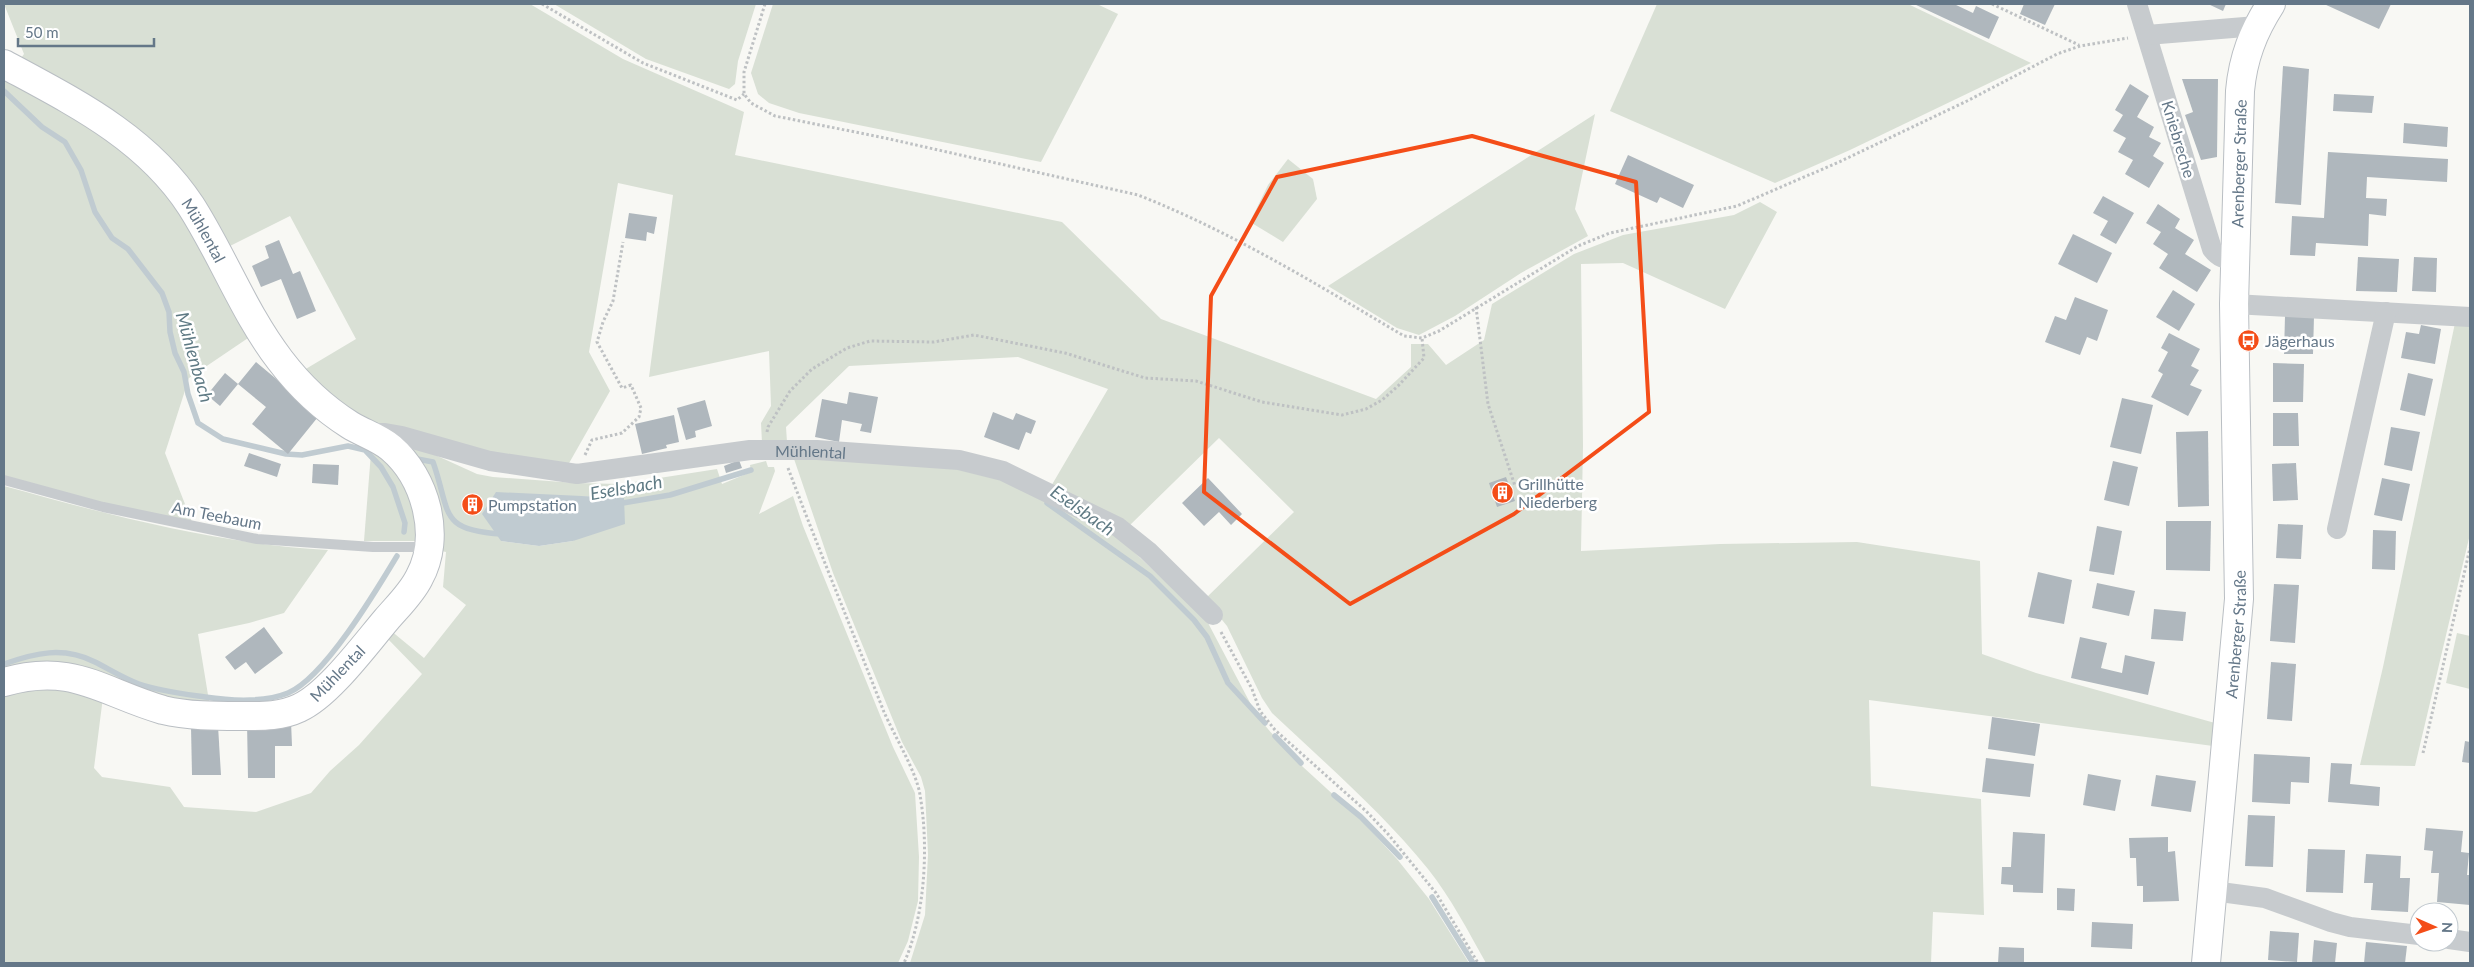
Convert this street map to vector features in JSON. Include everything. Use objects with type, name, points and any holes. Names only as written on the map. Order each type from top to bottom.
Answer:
[{"type":"street","name":"Kniebreche","points":[[2137,4],[2212,249],[2217,256],[2223,259],[2235,259]]},
{"type":"street","name":"Arenberger Straße","points":[[2147,35],[2264,15]]},
{"type":"street","name":"Arenberger Straße","points":[[2206,963],[2239,599],[2234,304],[2240,91],[2246,54],[2264,15]]},
{"type":"street","name":"Mühlental","points":[[4,64],[102,118],[139,145],[156,161],[192,208],[261,333],[284,366],[336,416],[391,449],[410,471],[418,485],[428,521],[426,562],[418,580],[320,694],[305,705],[286,713],[265,716],[179,713],[135,700],[90,681],[54,674],[31,675],[4,682]]},
{"type":"street","points":[[2234,304],[2470,317]]},
{"type":"street","points":[[2337,530],[2386,312]]},
{"type":"street","name":"Mühlental","points":[[367,434],[385,432],[490,462],[577,474],[680,462],[720,453],[773,450],[890,454],[959,460],[1003,471],[1118,527],[1148,551],[1212,615]]},
{"type":"street","points":[[2213,891],[2265,898],[2350,927],[2409,934]]},
{"type":"lane","name":"Am Teebaum","points":[[4,480],[103,507],[258,539],[373,546],[428,546]]},
{"type":"path","points":[[542,4],[643,63],[737,100],[744,94]]},
{"type":"path","points":[[765,4],[744,72],[744,94],[751,103],[775,116],[885,138],[1138,195],[1168,207],[1283,264],[1404,336],[1422,338],[1439,331],[1578,246],[1610,233],[1737,206],[1831,166],[1966,101],[2057,54],[2080,46],[2147,35]]},
{"type":"path","points":[[1992,4],[2080,46]]},
{"type":"path","points":[[592,440],[622,433],[638,417],[641,408],[632,385],[622,388],[597,342],[603,322],[613,301],[623,242]]},
{"type":"path","points":[[1476,308],[1488,404],[1515,486]]},
{"type":"path","points":[[904,963],[914,936],[922,901],[923,818],[920,793],[895,739],[773,450],[768,427],[790,391],[812,369],[847,348],[870,341],[934,342],[974,335],[1065,353],[1146,378],[1196,381],[1262,402],[1342,416],[1366,410],[1382,400],[1415,370],[1424,358],[1422,338]]},
{"type":"path","points":[[2423,753],[2470,548]]},
{"type":"path","points":[[1212,615],[1252,688],[1260,711],[1275,730],[1366,811],[1388,834],[1436,893],[1478,963]]},
{"type":"highlighted area","points":[[1472,136],[1636,182],[1649,412],[1514,514],[1350,604],[1204,492],[1211,296],[1277,177]]},
{"type":"shaded area","points":[[4,4],[530,4],[623,59],[744,112],[735,155],[1062,222],[1161,319],[1376,399],[1411,367],[1411,344],[1428,344],[1446,365],[1484,340],[1492,304],[1574,254],[1623,235],[1734,215],[1760,202],[1777,212],[1725,309],[1623,263],[1581,264],[1583,446],[1581,551],[1720,544],[1857,542],[1980,561],[1982,654],[2036,673],[2215,723],[2213,746],[1869,700],[1871,786],[1981,799],[1984,915],[1933,912],[1931,963],[1486,963],[1459,915],[1428,869],[1392,828],[1353,789],[1272,713],[1262,698],[1227,626],[1205,599],[1294,512],[1219,438],[1128,527],[1050,488],[1108,389],[1018,357],[849,366],[786,427],[787,442],[762,443],[761,423],[771,406],[769,351],[649,377],[673,195],[618,183],[589,352],[610,391],[568,465],[465,448],[368,427],[304,370],[356,339],[290,216],[226,248],[201,203],[19,61],[24,54]]},
{"type":"shaded area","points":[[554,4],[756,4],[738,61],[735,84],[729,89],[646,59]]},
{"type":"shaded area","points":[[773,4],[1097,4],[1118,14],[1041,162],[799,113],[769,103],[758,94],[751,73]]},
{"type":"shaded area","points":[[1657,4],[1908,4],[2031,63],[1850,150],[1775,183],[1610,111]]},
{"type":"shaded area","points":[[4,73],[37,90],[158,173],[254,334],[189,378],[165,453],[192,522],[102,503],[4,476]]},
{"type":"shaded area","points":[[1595,114],[1575,209],[1588,236],[1521,273],[1455,316],[1419,335],[1397,328],[1328,286]]},
{"type":"shaded area","points":[[1288,159],[1313,179],[1317,199],[1283,242],[1250,222],[1268,185]]},
{"type":"shaded area","points":[[2455,323],[2470,324],[2470,534],[2415,766],[2360,765],[2383,667]]},
{"type":"shaded area","points":[[372,440],[407,474],[423,541],[364,541]]},
{"type":"shaded area","points":[[411,444],[477,474],[493,477],[576,483],[621,484],[717,469],[722,484],[751,472],[750,465],[766,461],[768,467],[774,467],[775,471],[759,514],[793,496],[803,526],[893,747],[915,793],[919,857],[918,901],[908,941],[898,963],[4,963],[4,695],[37,685],[103,697],[94,768],[102,777],[170,787],[184,807],[256,812],[311,793],[330,771],[359,745],[422,674],[385,636],[390,630],[424,658],[466,605],[443,587],[446,552],[432,549],[394,446]],"holes":[[[570,496],[624,498],[573,541],[539,546],[501,541]]]},
{"type":"shaded area","points":[[793,456],[942,461],[1015,480],[1114,533],[1207,621],[1257,716],[1291,756],[1361,820],[1397,859],[1429,899],[1469,963],[910,963],[925,915],[928,854],[925,791],[921,777],[902,742],[833,573]]},
{"type":"shaded area","points":[[4,486],[164,527],[246,542],[328,550],[284,613],[198,634],[210,707],[4,675]]},
{"type":"shaded area","points":[[496,492],[624,498],[625,524],[573,541],[539,546],[501,541],[482,514]]},
{"type":"shaded area","points":[[2457,633],[2470,636],[2470,689],[2446,683]]},
{"type":"building","points":[[1914,4],[1954,4],[1973,13],[1976,6],[1999,17],[1989,39]]},
{"type":"building","points":[[2024,4],[2055,4],[2045,25],[2020,14]]},
{"type":"building","points":[[2208,4],[2226,4],[2223,11]]},
{"type":"building","points":[[2324,4],[2391,4],[2379,29]]},
{"type":"building","points":[[2283,66],[2309,69],[2301,205],[2275,203]]},
{"type":"building","points":[[2182,79],[2218,79],[2217,157],[2201,160],[2185,115],[2193,112]]},
{"type":"building","points":[[2130,84],[2149,96],[2137,117],[2154,127],[2149,137],[2161,143],[2153,156],[2164,163],[2149,188],[2125,174],[2133,160],[2118,152],[2126,138],[2113,131],[2123,115],[2115,110]]},
{"type":"building","points":[[2334,94],[2374,96],[2372,113],[2333,111]]},
{"type":"building","points":[[2404,123],[2448,127],[2447,147],[2403,143]]},
{"type":"building","points":[[2328,152],[2448,159],[2447,182],[2367,177],[2366,198],[2387,199],[2386,216],[2369,214],[2368,246],[2316,243],[2315,256],[2290,255],[2292,216],[2324,218]]},
{"type":"building","points":[[1628,155],[1694,185],[1683,208],[1660,197],[1657,203],[1615,184]]},
{"type":"building","points":[[2103,196],[2134,213],[2116,244],[2100,235],[2108,221],[2093,213]]},
{"type":"building","points":[[2158,204],[2180,219],[2175,228],[2194,240],[2185,254],[2211,270],[2197,292],[2159,268],[2168,254],[2153,244],[2161,232],[2146,223]]},
{"type":"building","points":[[629,213],[657,217],[654,234],[647,232],[646,241],[625,238]]},
{"type":"building","points":[[2073,234],[2112,253],[2097,283],[2058,264]]},
{"type":"building","points":[[279,240],[293,274],[300,271],[316,311],[297,319],[281,279],[261,287],[252,266],[269,258],[265,246]]},
{"type":"building","points":[[2358,257],[2399,259],[2397,292],[2356,291]]},
{"type":"building","points":[[2414,257],[2437,258],[2436,292],[2412,291]]},
{"type":"building","points":[[2173,290],[2195,304],[2179,331],[2156,317]]},
{"type":"building","points":[[2075,297],[2108,310],[2097,341],[2087,337],[2080,355],[2045,342],[2055,316],[2066,320]]},
{"type":"building","points":[[2285,316],[2314,316],[2313,354],[2284,354]]},
{"type":"building","points":[[2421,325],[2441,329],[2435,364],[2401,358],[2406,332],[2419,334]]},
{"type":"building","points":[[2169,333],[2200,349],[2191,366],[2199,370],[2190,385],[2202,390],[2188,416],[2151,397],[2163,374],[2158,371],[2168,352],[2161,348]]},
{"type":"building","points":[[256,362],[299,398],[322,412],[288,454],[252,424],[266,407],[238,384]]},
{"type":"building","points":[[2273,363],[2304,364],[2303,402],[2273,402]]},
{"type":"building","points":[[225,373],[238,384],[220,406],[207,395]]},
{"type":"building","points":[[2408,373],[2433,379],[2425,416],[2400,410]]},
{"type":"building","points":[[849,392],[878,397],[871,433],[860,431],[862,424],[842,420],[839,442],[815,437],[822,399],[847,404]]},
{"type":"building","points":[[2122,398],[2153,405],[2141,454],[2110,447]]},
{"type":"building","points":[[705,400],[712,426],[695,431],[696,437],[686,440],[677,408]]},
{"type":"building","points":[[993,412],[1013,420],[1016,413],[1036,421],[1031,434],[1026,432],[1019,450],[984,437]]},
{"type":"building","points":[[2273,413],[2298,413],[2299,446],[2273,446]]},
{"type":"building","points":[[674,415],[679,442],[666,445],[667,448],[642,454],[635,424]]},
{"type":"building","points":[[2391,427],[2420,432],[2412,471],[2384,465]]},
{"type":"building","points":[[2208,431],[2209,506],[2178,507],[2176,432]]},
{"type":"building","points":[[249,453],[281,464],[277,477],[244,466]]},
{"type":"building","points":[[739,460],[742,468],[726,473],[724,466]]},
{"type":"building","points":[[2113,461],[2138,467],[2129,506],[2104,500]]},
{"type":"building","points":[[2296,463],[2298,500],[2273,501],[2272,464]]},
{"type":"building","points":[[313,464],[339,465],[338,485],[312,483]]},
{"type":"building","name":"Grillhütte Niederberg","points":[[1506,477],[1515,501],[1497,507],[1489,483]]},
{"type":"building","points":[[1208,478],[1242,514],[1231,525],[1219,512],[1204,526],[1182,503]]},
{"type":"building","points":[[2382,478],[2410,484],[2402,521],[2374,515]]},
{"type":"building","name":"Pumpstation","points":[[466,498],[479,499],[478,510],[465,509]]},
{"type":"building","points":[[2166,521],[2211,521],[2210,571],[2166,570]]},
{"type":"building","points":[[2278,524],[2303,525],[2301,559],[2276,558]]},
{"type":"building","points":[[2097,526],[2122,531],[2114,575],[2089,571]]},
{"type":"building","points":[[2373,530],[2396,531],[2395,570],[2372,569]]},
{"type":"building","points":[[2038,572],[2072,580],[2064,624],[2028,617]]},
{"type":"building","points":[[2097,583],[2135,591],[2129,616],[2092,608]]},
{"type":"building","points":[[2274,584],[2299,585],[2295,643],[2270,641]]},
{"type":"building","points":[[2154,609],[2186,612],[2183,641],[2151,639]]},
{"type":"building","points":[[264,627],[283,653],[255,674],[246,662],[235,670],[225,657]]},
{"type":"building","points":[[2080,637],[2107,643],[2101,668],[2122,673],[2125,655],[2155,662],[2148,695],[2071,678]]},
{"type":"building","points":[[2271,662],[2296,664],[2292,721],[2267,719]]},
{"type":"building","points":[[1992,717],[2040,724],[2035,756],[1988,749]]},
{"type":"building","points":[[291,721],[292,746],[275,746],[275,778],[248,778],[247,722]]},
{"type":"building","points":[[218,726],[221,775],[192,775],[191,727]]},
{"type":"building","points":[[2465,741],[2470,742],[2470,763],[2462,762]]},
{"type":"building","points":[[2254,754],[2310,757],[2309,783],[2291,782],[2290,804],[2252,802]]},
{"type":"building","points":[[1986,758],[2034,764],[2030,797],[1982,792]]},
{"type":"building","points":[[2331,763],[2352,764],[2350,784],[2380,787],[2379,806],[2328,802]]},
{"type":"building","points":[[2088,774],[2121,780],[2115,811],[2083,805]]},
{"type":"building","points":[[2156,775],[2196,781],[2191,812],[2151,806]]},
{"type":"building","points":[[2248,815],[2275,816],[2273,867],[2245,866]]},
{"type":"building","points":[[2426,828],[2463,831],[2461,852],[2469,853],[2467,875],[2470,875],[2470,905],[2459,904],[2459,902],[2437,902],[2439,873],[2431,873],[2433,851],[2424,850]]},
{"type":"building","points":[[2013,832],[2045,834],[2043,893],[2013,892],[2013,885],[2001,884],[2002,867],[2011,867]]},
{"type":"building","points":[[2168,837],[2168,852],[2175,851],[2179,901],[2143,902],[2143,886],[2137,886],[2136,858],[2130,858],[2129,838]]},
{"type":"building","points":[[2308,849],[2345,850],[2343,893],[2306,892]]},
{"type":"building","points":[[2366,854],[2401,856],[2400,878],[2410,878],[2408,912],[2371,910],[2373,883],[2364,883]]},
{"type":"building","points":[[2057,888],[2075,889],[2074,911],[2057,910]]},
{"type":"building","points":[[2092,922],[2133,924],[2132,949],[2091,947]]},
{"type":"building","points":[[2270,931],[2299,933],[2297,962],[2268,960]]},
{"type":"building","points":[[2314,940],[2337,943],[2335,963],[2312,963]]},
{"type":"building","points":[[2366,942],[2407,946],[2405,963],[2364,963]]},
{"type":"building","points":[[1999,947],[2024,948],[2024,963],[1998,963]]},
{"type":"waterway","name":"Mühlenbach","points":[[4,91],[42,127],[65,142],[81,170],[95,212],[112,238],[128,249],[162,293],[169,312],[170,332],[175,353],[184,372],[188,394],[198,423],[223,439],[286,454],[302,455],[348,446],[365,450],[381,467],[393,487],[405,523],[404,532]]},
{"type":"waterway","name":"Eselsbach","points":[[412,458],[433,462],[446,506],[450,516],[457,523],[481,532],[502,534]]},
{"type":"waterway","name":"Eselsbach","points":[[617,504],[670,495],[751,470]]},
{"type":"waterway","name":"Eselsbach","points":[[1047,503],[1150,576],[1194,620],[1207,637],[1228,683],[1265,723]]},
{"type":"waterway","name":"Mühlenbach","points":[[4,664],[38,654],[72,654],[95,662],[139,684],[163,690],[237,700],[258,700],[278,696],[288,693],[302,684],[333,652],[363,611],[397,556]]},
{"type":"waterway","name":"Eselsbach","points":[[1275,736],[1301,763]]},
{"type":"waterway","name":"Eselsbach","points":[[1334,795],[1361,817],[1400,857]]},
{"type":"waterway","name":"Eselsbach","points":[[1432,897],[1473,963]]},
{"type":"place","name":"Jägerhaus","points":[[2249,340]]},
{"type":"place","name":"Grillhütte Niederberg","points":[[1502,492]]},
{"type":"place","name":"Pumpstation","points":[[472,504]]}]
